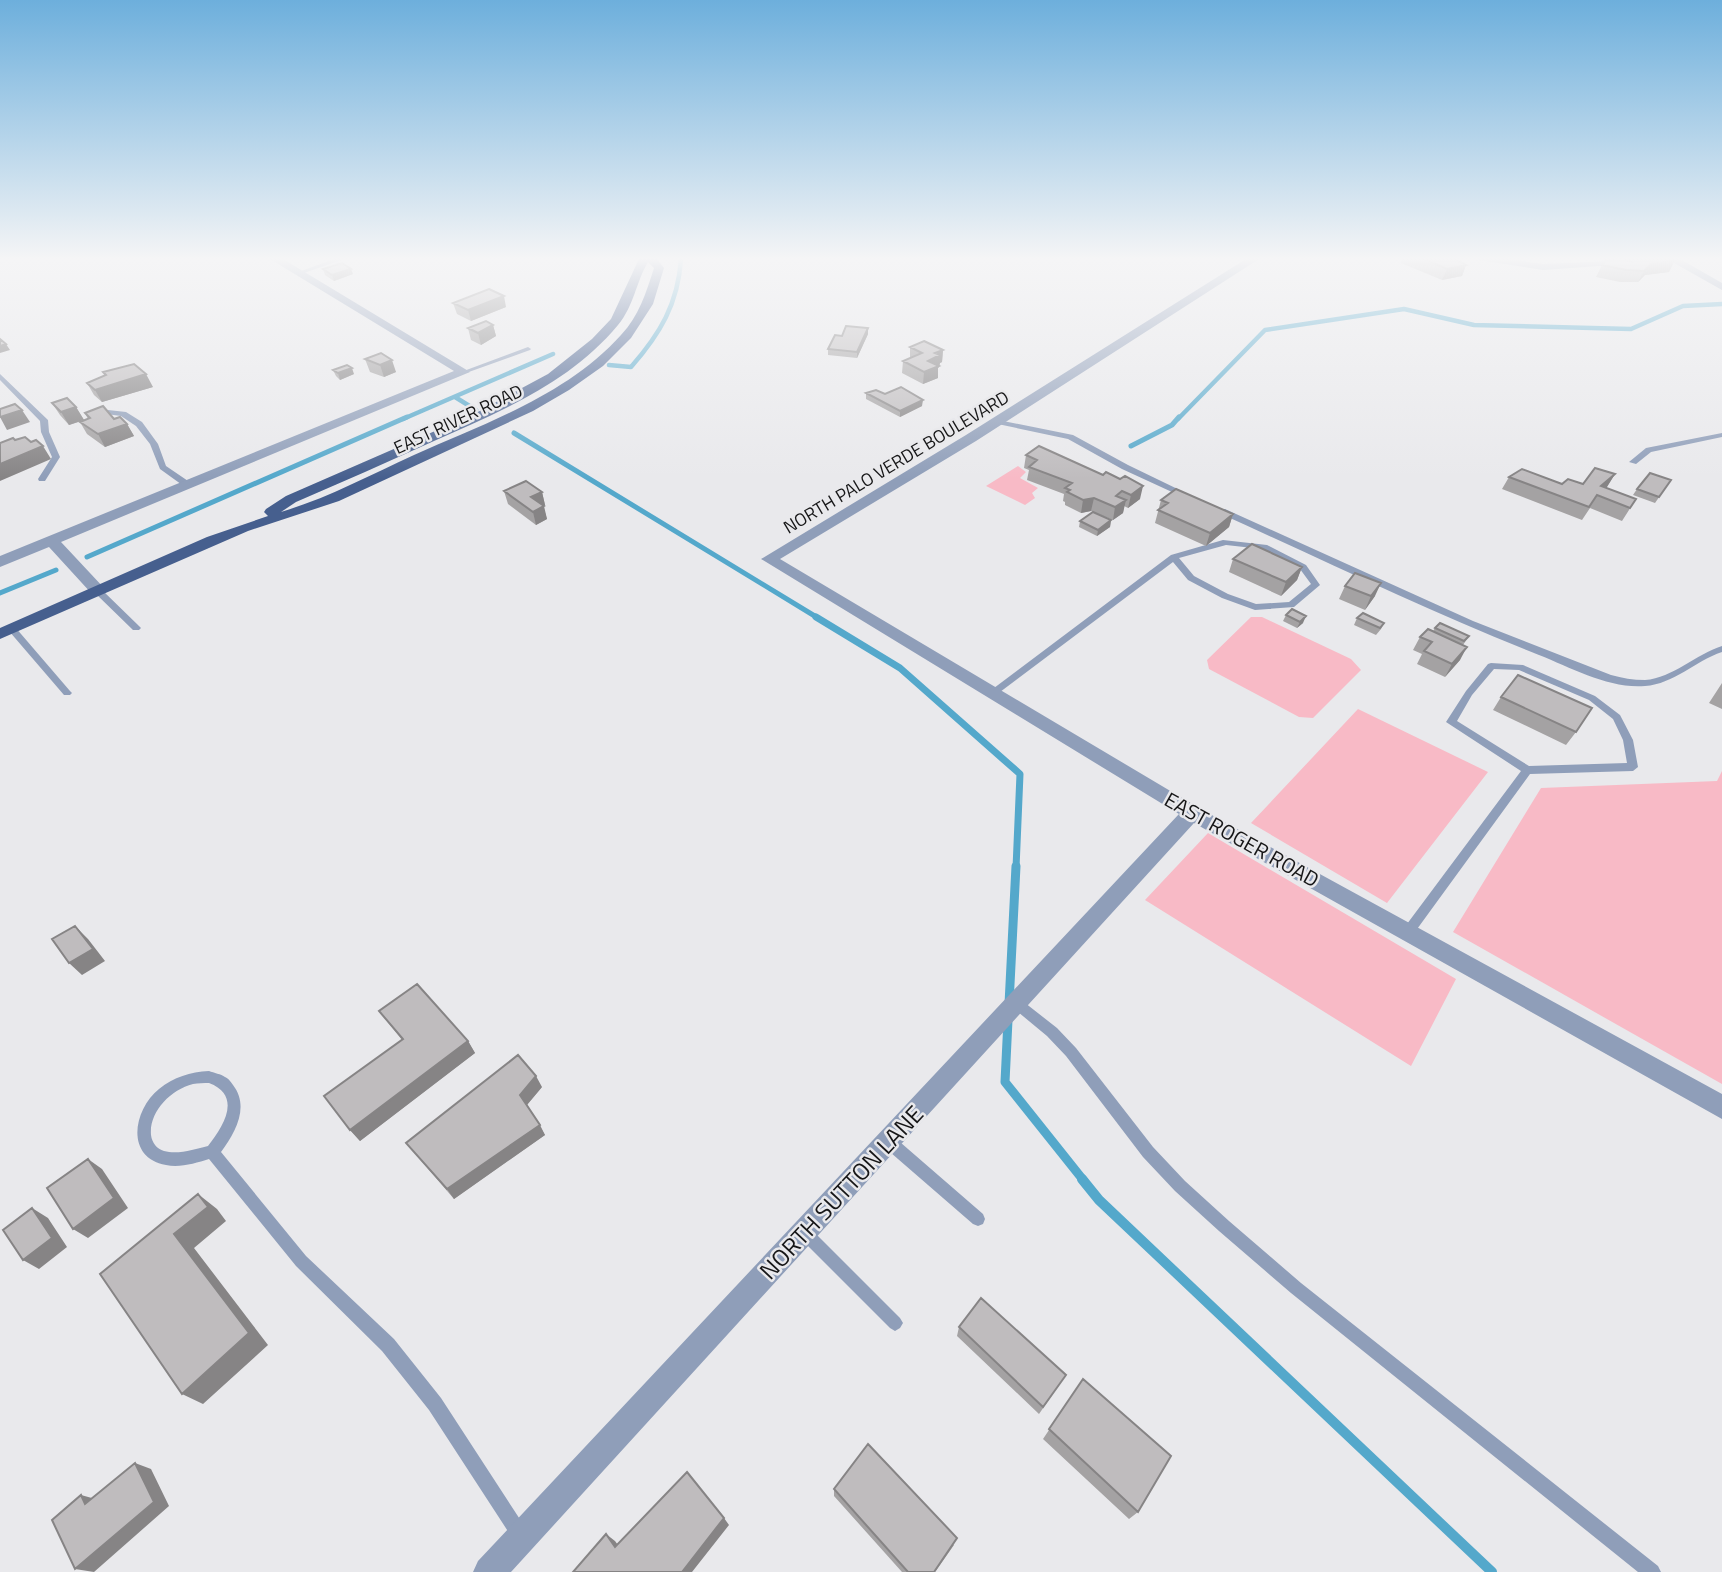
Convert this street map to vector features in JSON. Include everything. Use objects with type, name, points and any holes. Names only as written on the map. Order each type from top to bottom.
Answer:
[{"type":"main road","name":"EAST RIVER ROAD","points":[[246,527],[291,499],[491,411],[547,380],[591,347],[605,332]]},
{"type":"main road","name":"EAST RIVER ROAD","points":[[6,631],[246,527],[304,509],[522,411],[572,382],[620,343],[629,332]]},
{"type":"street","points":[[398,332],[464,372]]},
{"type":"street","name":"NORTH PALO VERDE BOULEVARD","points":[[769,559],[1137,332]]},
{"type":"street","name":"EAST RIVER ROAD","points":[[0,562],[464,372]]},
{"type":"street","points":[[52,541],[98,591]]},
{"type":"street","name":"EAST ROGER ROAD","points":[[769,559],[1192,813],[1722,1107]]},
{"type":"street","name":"NORTH SUTTON LANE","points":[[489,1572],[1192,813]]},
{"type":"lane","points":[[464,372],[528,349]]},
{"type":"lane","points":[[0,376],[44,419],[45,432],[55,457],[42,479]]},
{"type":"lane","points":[[103,411],[124,414],[139,424],[154,444],[163,467],[188,485]]},
{"type":"lane","points":[[996,421],[1070,437],[1125,467],[1201,501]]},
{"type":"lane","points":[[1633,463],[1649,450],[1722,435]]},
{"type":"lane","points":[[1214,507],[1518,644],[1612,679],[1646,683],[1679,672],[1708,653],[1722,649]]},
{"type":"lane","points":[[993,693],[1174,557],[1226,542],[1264,547],[1303,567],[1317,585],[1291,605],[1255,607],[1225,596],[1191,578],[1174,557]]},
{"type":"lane","points":[[98,591],[136,628]]},
{"type":"lane","points":[[6,631],[66,693]]},
{"type":"lane","points":[[1491,666],[1520,667],[1592,698],[1617,717],[1628,740],[1633,767],[1527,770],[1451,722],[1469,693],[1491,666]]},
{"type":"lane","points":[[1408,932],[1527,770]]},
{"type":"lane","points":[[1016,1003],[1052,1032],[1071,1052],[1148,1152],[1224,1226],[1296,1288],[1652,1572]]},
{"type":"lane","points":[[214,1078],[230,1088],[234,1098],[236,1106],[231,1124],[212,1152],[186,1158],[164,1158],[147,1148],[143,1137],[145,1116],[153,1104],[168,1090],[190,1079],[214,1078]]},
{"type":"lane","points":[[888,1141],[978,1219]]},
{"type":"lane","points":[[212,1152],[301,1261],[388,1345],[435,1404],[522,1537]]},
{"type":"lane","points":[[804,1232],[895,1323]]},
{"type":"shaded area","points":[[1018,466],[1026,472],[1020,478],[1038,488],[1032,493],[1035,498],[1025,505],[986,486]]},
{"type":"shaded area","points":[[1251,617],[1262,617],[1351,659],[1361,670],[1313,718],[1299,717],[1209,669],[1207,660]]},
{"type":"shaded area","points":[[1358,709],[1488,772],[1387,903],[1251,823]]},
{"type":"shaded area","points":[[1722,771],[1722,1084],[1453,932],[1541,788],[1717,781]]},
{"type":"shaded area","points":[[1208,833],[1456,979],[1411,1066],[1145,900]]},
{"type":"building","points":[[843,332],[866,332],[857,352],[828,349],[835,335],[842,336]]},
{"type":"building","points":[[924,341],[943,350],[935,353],[940,355],[928,361],[939,366],[924,372],[903,361],[922,353],[910,347]]},
{"type":"building","points":[[381,353],[392,360],[380,365],[365,359]]},
{"type":"building","points":[[134,364],[146,374],[95,390],[87,383],[106,375],[103,372]]},
{"type":"building","points":[[347,365],[352,368],[338,373],[333,370]]},
{"type":"building","points":[[901,387],[923,400],[900,411],[866,393],[876,390],[885,394]]},
{"type":"building","points":[[67,398],[76,407],[61,412],[52,403]]},
{"type":"building","points":[[15,404],[22,410],[0,417],[0,409]]},
{"type":"building","points":[[103,406],[114,419],[120,417],[127,424],[98,434],[80,422],[90,418],[85,413]]},
{"type":"building","points":[[25,437],[31,442],[36,440],[43,446],[0,464],[0,443]]},
{"type":"building","points":[[1039,446],[1103,475],[1106,472],[1120,479],[1125,476],[1143,486],[1131,495],[1122,491],[1116,496],[1126,500],[1115,507],[1094,498],[1083,500],[1067,492],[1070,490],[1065,488],[1072,483],[1029,467],[1037,460],[1026,455]]},
{"type":"building","points":[[1595,468],[1615,474],[1601,486],[1636,499],[1630,508],[1597,495],[1589,507],[1509,477],[1522,469],[1562,484],[1568,479],[1583,484]]},
{"type":"building","points":[[1650,473],[1671,480],[1659,497],[1637,489]]},
{"type":"building","points":[[526,481],[542,492],[531,497],[544,506],[533,512],[504,491]]},
{"type":"building","points":[[1176,489],[1233,514],[1210,533],[1158,510],[1168,503],[1161,500]]},
{"type":"building","points":[[1093,512],[1111,520],[1098,530],[1080,521]]},
{"type":"building","points":[[1252,544],[1302,567],[1286,582],[1233,559]]},
{"type":"building","points":[[1355,573],[1381,583],[1371,596],[1345,586]]},
{"type":"building","points":[[1292,609],[1306,616],[1300,622],[1286,615]]},
{"type":"building","points":[[1363,613],[1384,623],[1380,628],[1357,618]]},
{"type":"building","points":[[1440,623],[1469,636],[1464,641],[1435,628]]},
{"type":"building","points":[[1428,629],[1467,647],[1452,664],[1424,651],[1432,642],[1420,637]]},
{"type":"building","points":[[1518,675],[1592,708],[1576,732],[1501,697]]},
{"type":"building","points":[[75,926],[93,949],[69,963],[52,939]]},
{"type":"building","points":[[417,984],[468,1041],[350,1130],[324,1096],[403,1039],[379,1011]]},
{"type":"building","points":[[518,1055],[536,1076],[520,1095],[540,1125],[447,1189],[406,1143]]},
{"type":"building","points":[[88,1159],[114,1198],[73,1229],[47,1188]]},
{"type":"building","points":[[198,1194],[208,1207],[174,1234],[249,1333],[182,1394],[100,1274]]},
{"type":"building","points":[[32,1208],[52,1238],[23,1260],[3,1230]]},
{"type":"building","points":[[981,1298],[1066,1375],[1043,1407],[959,1327]]},
{"type":"building","points":[[1083,1379],[1171,1456],[1138,1512],[1049,1429]]},
{"type":"building","points":[[868,1444],[957,1538],[934,1572],[908,1572],[834,1489]]},
{"type":"building","points":[[135,1463],[154,1502],[75,1569],[52,1520],[81,1495],[85,1504]]},
{"type":"building","points":[[687,1472],[724,1518],[682,1572],[573,1572],[606,1534],[615,1547]]},
{"type":"waterway","points":[[609,365],[631,367],[658,332]]},
{"type":"waterway","points":[[1178,419],[1263,332]]},
{"type":"waterway","points":[[403,419],[553,354]]},
{"type":"waterway","points":[[455,397],[476,410]]},
{"type":"waterway","points":[[87,557],[407,417]]},
{"type":"waterway","points":[[1131,446],[1172,425],[1179,417]]},
{"type":"waterway","points":[[514,433],[818,618]]},
{"type":"waterway","points":[[0,593],[56,570]]},
{"type":"waterway","points":[[816,617],[900,668],[1020,774],[1016,868]]},
{"type":"waterway","points":[[1009,1004],[1016,866]]},
{"type":"waterway","points":[[1008,1020],[1005,1082],[1084,1181]]},
{"type":"waterway","points":[[1082,1179],[1099,1200],[1492,1572]]}]
